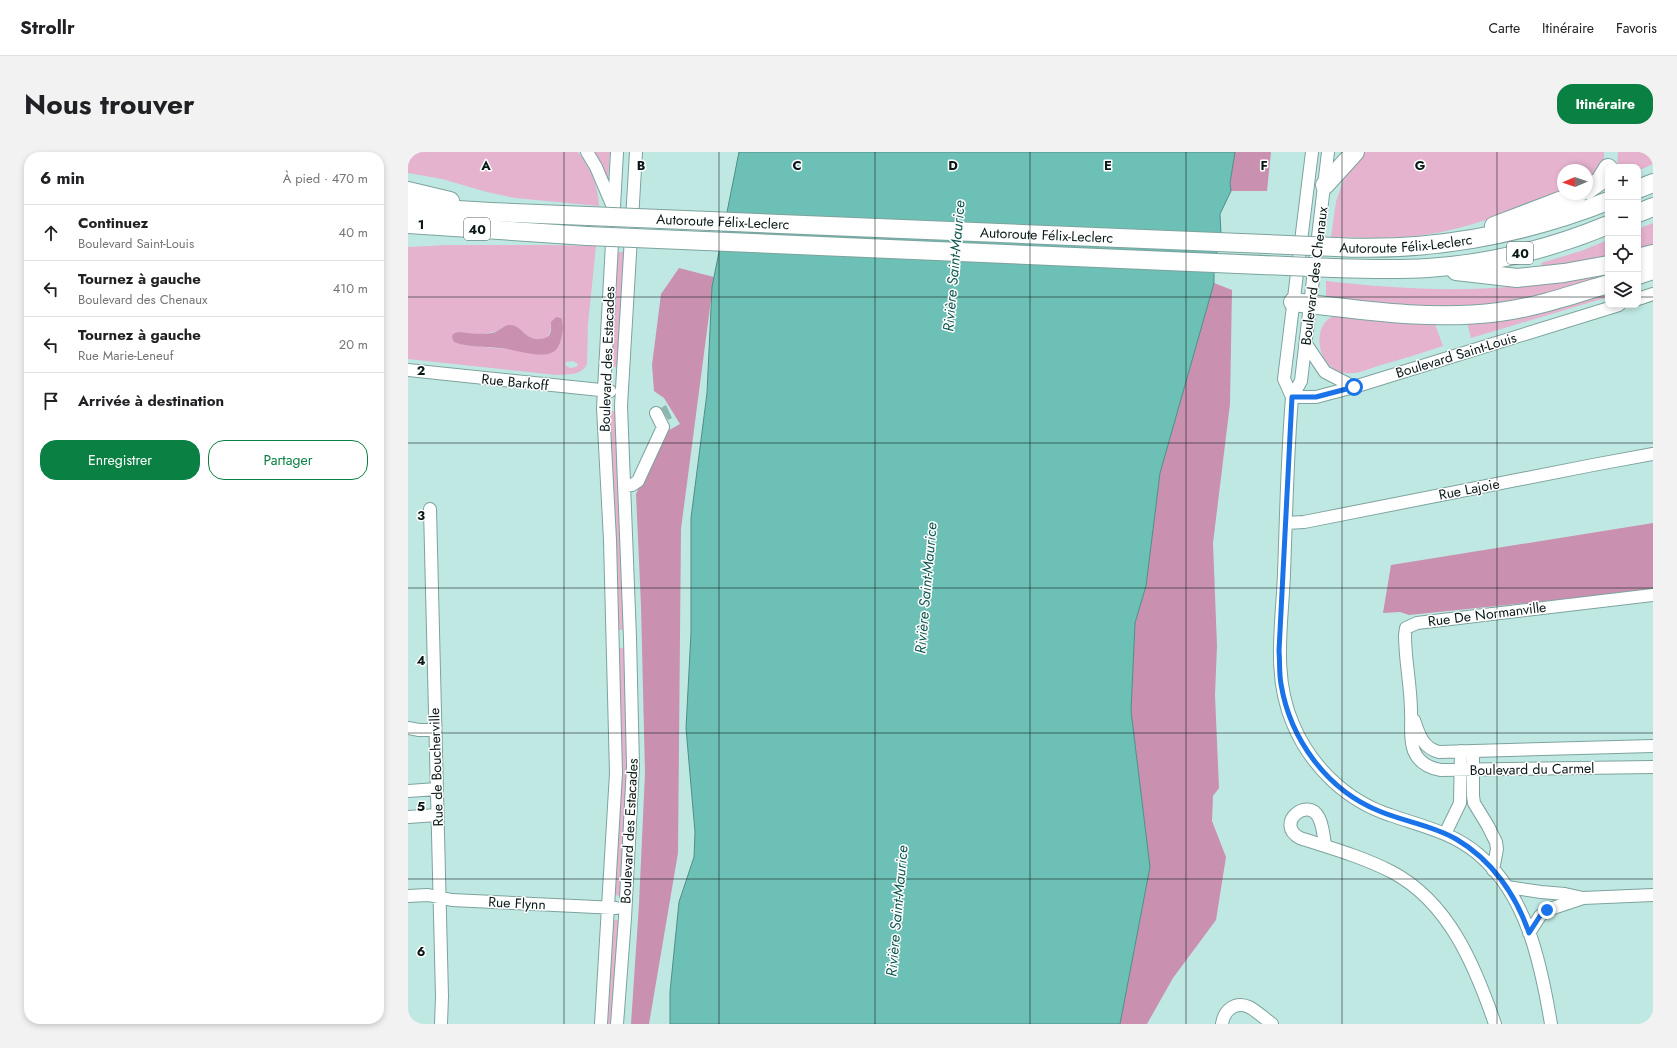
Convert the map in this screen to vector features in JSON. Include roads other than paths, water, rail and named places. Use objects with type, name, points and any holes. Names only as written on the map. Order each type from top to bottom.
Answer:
[{"type":"highway","points":[[1325,185],[1355,152]]},
{"type":"highway","points":[[1608,164],[1609,152]]},
{"type":"highway","points":[[1593,186],[1600,181],[1605,173]]},
{"type":"highway","points":[[1641,188],[1653,183]]},
{"type":"highway","points":[[408,191],[491,212]]},
{"type":"highway","points":[[1450,242],[1562,200]]},
{"type":"highway","name":"Autoroute Félix-Leclerc","points":[[408,207],[491,212],[1385,248],[1450,242],[1535,226],[1575,214],[1605,202]]},
{"type":"highway","points":[[1641,212],[1653,207]]},
{"type":"highway","name":"Autoroute Félix-Leclerc","points":[[408,224],[588,236],[1383,269],[1429,268],[1475,262],[1528,251],[1565,241],[1605,226]]},
{"type":"highway","points":[[408,236],[547,234]]},
{"type":"highway","points":[[1641,257],[1653,254]]},
{"type":"highway","points":[[1429,268],[1517,278],[1564,273],[1605,266]]},
{"type":"highway","points":[[1641,274],[1653,270]]},
{"type":"highway","points":[[1302,303],[1425,315],[1471,315],[1527,308],[1605,285]]},
{"type":"street","points":[[587,152],[596,167],[613,208]]},
{"type":"street","name":"Boulevard des Estacades","points":[[601,1024],[616,772],[610,540],[603,417],[603,391],[617,152]]},
{"type":"street","name":"Boulevard des Estacades","points":[[617,1024],[626,908],[633,766],[621,392],[636,152]]},
{"type":"street","name":"Boulevard des Chenaux","points":[[1312,152],[1302,303],[1306,344],[1301,381],[1292,397],[1279,651],[1282,690],[1297,734],[1318,765],[1329,778],[1349,794],[1378,811],[1423,825],[1445,834],[1477,853],[1507,887],[1520,908],[1529,933],[1547,999],[1551,1024]]},
{"type":"street","name":"Boulevard des Chenaux","points":[[1292,397],[1284,380],[1302,303],[1325,185],[1328,152]]},
{"type":"street","points":[[1641,298],[1653,294]]},
{"type":"street","name":"Boulevard Saint-Louis","points":[[1292,397],[1316,397],[1354,387],[1609,308]]},
{"type":"street","points":[[1306,344],[1325,372],[1354,387]]},
{"type":"street","name":"Rue Barkoff","points":[[408,370],[621,392]]},
{"type":"street","points":[[624,486],[632,485],[638,481],[667,425],[656,413]]},
{"type":"street","name":"Rue Lajoie","points":[[1286,523],[1304,522],[1592,464],[1653,454]]},
{"type":"street","name":"Rue de Boucherville","points":[[430,509],[440,898],[442,996],[441,1024]]},
{"type":"street","name":"Rue De Normanville","points":[[1417,756],[1411,737],[1411,712],[1405,641],[1405,631],[1410,625],[1502,612],[1653,595]]},
{"type":"street","points":[[613,639],[630,638]]},
{"type":"street","name":"Rue De Normanville","points":[[1411,712],[1419,734],[1426,745]]},
{"type":"street","points":[[408,728],[435,730]]},
{"type":"street","name":"Boulevard du Carmel","points":[[1426,745],[1439,752],[1653,746]]},
{"type":"street","points":[[1445,834],[1460,803],[1461,751]]},
{"type":"street","points":[[1473,751],[1474,803],[1496,842],[1496,854],[1493,870]]},
{"type":"street","name":"Boulevard du Carmel","points":[[1417,756],[1425,764],[1435,769],[1461,770],[1653,767]]},
{"type":"street","points":[[408,791],[437,789]]},
{"type":"street","points":[[408,817],[437,815]]},
{"type":"street","points":[[1325,846],[1350,854],[1392,872],[1416,888],[1430,900],[1445,919],[1471,963],[1483,990],[1495,1024]]},
{"type":"street","points":[[1507,887],[1565,894],[1583,898],[1653,895]]},
{"type":"street","name":"Rue Flynn","points":[[408,896],[428,895],[452,900],[626,908]]},
{"type":"street","points":[[1529,933],[1540,916],[1547,910],[1583,898]]},
{"type":"street","points":[[1222,1024],[1227,1010],[1241,1005],[1251,1008],[1272,1024]]},
{"type":"water","name":"Rivière Saint-Maurice","points":[[739,152],[1235,152],[1230,183],[1231,191],[1220,214],[1221,234],[1214,265],[1214,283],[1160,473],[1146,586],[1135,623],[1131,711],[1150,867],[1120,1024],[670,1024],[670,992],[679,902],[694,857],[695,832],[686,728],[691,633],[691,518],[707,393],[712,287]]}]
